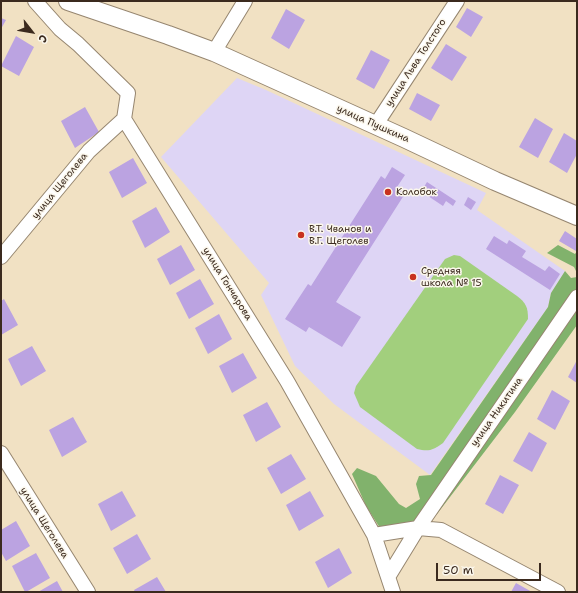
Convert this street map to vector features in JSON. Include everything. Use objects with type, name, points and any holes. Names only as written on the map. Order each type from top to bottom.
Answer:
[{"type":"street","points":[[35,1],[60,29],[78,44],[128,93],[124,120]]},
{"type":"street","name":"улица Пушкина","points":[[68,1],[168,34],[214,52],[495,181],[577,216]]},
{"type":"street","points":[[214,52],[245,1]]},
{"type":"street","name":"улица Льва Толстого","points":[[375,126],[458,1]]},
{"type":"street","name":"улица Щеголева","points":[[1,258],[89,151],[124,120]]},
{"type":"street","name":"улица Гончарова","points":[[124,120],[287,382],[374,535],[393,592]]},
{"type":"street","name":"улица Никитина","points":[[388,577],[418,528],[577,297]]},
{"type":"street","name":"улица Щеголева","points":[[1,454],[88,592]]},
{"type":"street","points":[[374,535],[418,528],[441,530],[558,592]]},
{"type":"shaded area","name":"Средняя школа № 15","points":[[237,78],[266,90],[486,193],[477,210],[565,271],[551,293],[548,307],[430,475],[334,404],[295,366],[261,295],[269,283],[161,157]]},
{"type":"green space","points":[[558,245],[575,254],[577,251],[577,273],[574,267],[547,253]]},
{"type":"green space","points":[[454,255],[460,256],[520,299],[528,311],[528,319],[443,443],[431,450],[421,450],[417,449],[360,407],[354,393],[356,386],[445,259]]},
{"type":"green space","points":[[565,271],[571,278],[577,277],[577,325],[515,412],[437,514],[421,518],[408,533],[380,528],[366,506],[352,474],[357,468],[376,476],[399,504],[406,508],[420,499],[416,484],[419,476],[431,475],[548,307],[551,293]]},
{"type":"building","points":[[467,8],[483,17],[471,37],[456,27]]},
{"type":"building","points":[[286,9],[305,20],[289,49],[271,38]]},
{"type":"building","points":[[1,18],[6,20],[1,29]]},
{"type":"building","points":[[16,36],[34,47],[19,76],[1,66]]},
{"type":"building","points":[[446,44],[467,57],[452,81],[431,68]]},
{"type":"building","points":[[371,50],[390,60],[374,89],[356,79]]},
{"type":"building","points":[[417,93],[440,105],[431,121],[409,109]]},
{"type":"building","points":[[85,107],[99,132],[75,148],[61,121]]},
{"type":"building","points":[[535,118],[553,129],[538,158],[519,147]]},
{"type":"building","points":[[564,133],[577,141],[577,154],[567,173],[549,162]]},
{"type":"building","points":[[133,158],[147,183],[122,198],[109,172]]},
{"type":"building","points":[[392,167],[405,175],[397,187],[406,192],[336,302],[361,317],[342,347],[309,327],[306,332],[285,319],[308,284],[311,286],[381,176],[385,179]]},
{"type":"building","points":[[427,182],[456,201],[453,206],[446,201],[443,206],[428,196],[431,191],[424,187]]},
{"type":"building","points":[[468,197],[476,202],[471,210],[464,205]]},
{"type":"building","points":[[156,207],[170,232],[145,248],[132,221]]},
{"type":"building","points":[[565,231],[577,239],[576,251],[559,241]]},
{"type":"building","points":[[494,236],[507,244],[509,240],[526,251],[522,257],[545,271],[549,266],[560,274],[550,290],[486,249]]},
{"type":"building","points":[[181,245],[195,270],[170,285],[157,259]]},
{"type":"building","points":[[200,279],[214,304],[189,319],[176,293]]},
{"type":"building","points":[[4,299],[18,325],[1,335],[1,301]]},
{"type":"building","points":[[219,314],[232,339],[208,354],[195,328]]},
{"type":"building","points":[[32,346],[46,371],[21,386],[8,359]]},
{"type":"building","points":[[243,353],[257,378],[232,393],[219,366]]},
{"type":"building","points":[[577,360],[577,383],[568,377]]},
{"type":"building","points":[[552,390],[570,401],[555,430],[537,419]]},
{"type":"building","points":[[267,402],[281,427],[256,442],[243,415]]},
{"type":"building","points":[[73,417],[87,442],[62,457],[49,430]]},
{"type":"building","points":[[529,432],[547,443],[532,472],[513,461]]},
{"type":"building","points":[[291,454],[306,479],[281,494],[267,468]]},
{"type":"building","points":[[500,475],[519,485],[503,514],[485,504]]},
{"type":"building","points":[[122,491],[136,516],[111,531],[98,504]]},
{"type":"building","points":[[310,491],[324,516],[299,531],[286,505]]},
{"type":"building","points":[[16,521],[30,546],[6,561],[1,552],[1,530]]},
{"type":"building","points":[[137,534],[151,559],[127,574],[113,548]]},
{"type":"building","points":[[339,548],[352,573],[328,588],[315,562]]},
{"type":"building","points":[[36,553],[50,578],[25,592],[12,566]]},
{"type":"building","points":[[157,577],[166,592],[135,592],[134,590]]},
{"type":"building","points":[[57,581],[63,592],[38,592]]},
{"type":"building","points":[[516,583],[532,592],[511,592]]},
{"type":"place","name":"Колобок","points":[[388,192]]},
{"type":"place","name":"В.Т. Чванов и В.Г. Щеголев","points":[[301,235]]},
{"type":"place","name":"Средняя школа № 15","points":[[413,277]]}]
